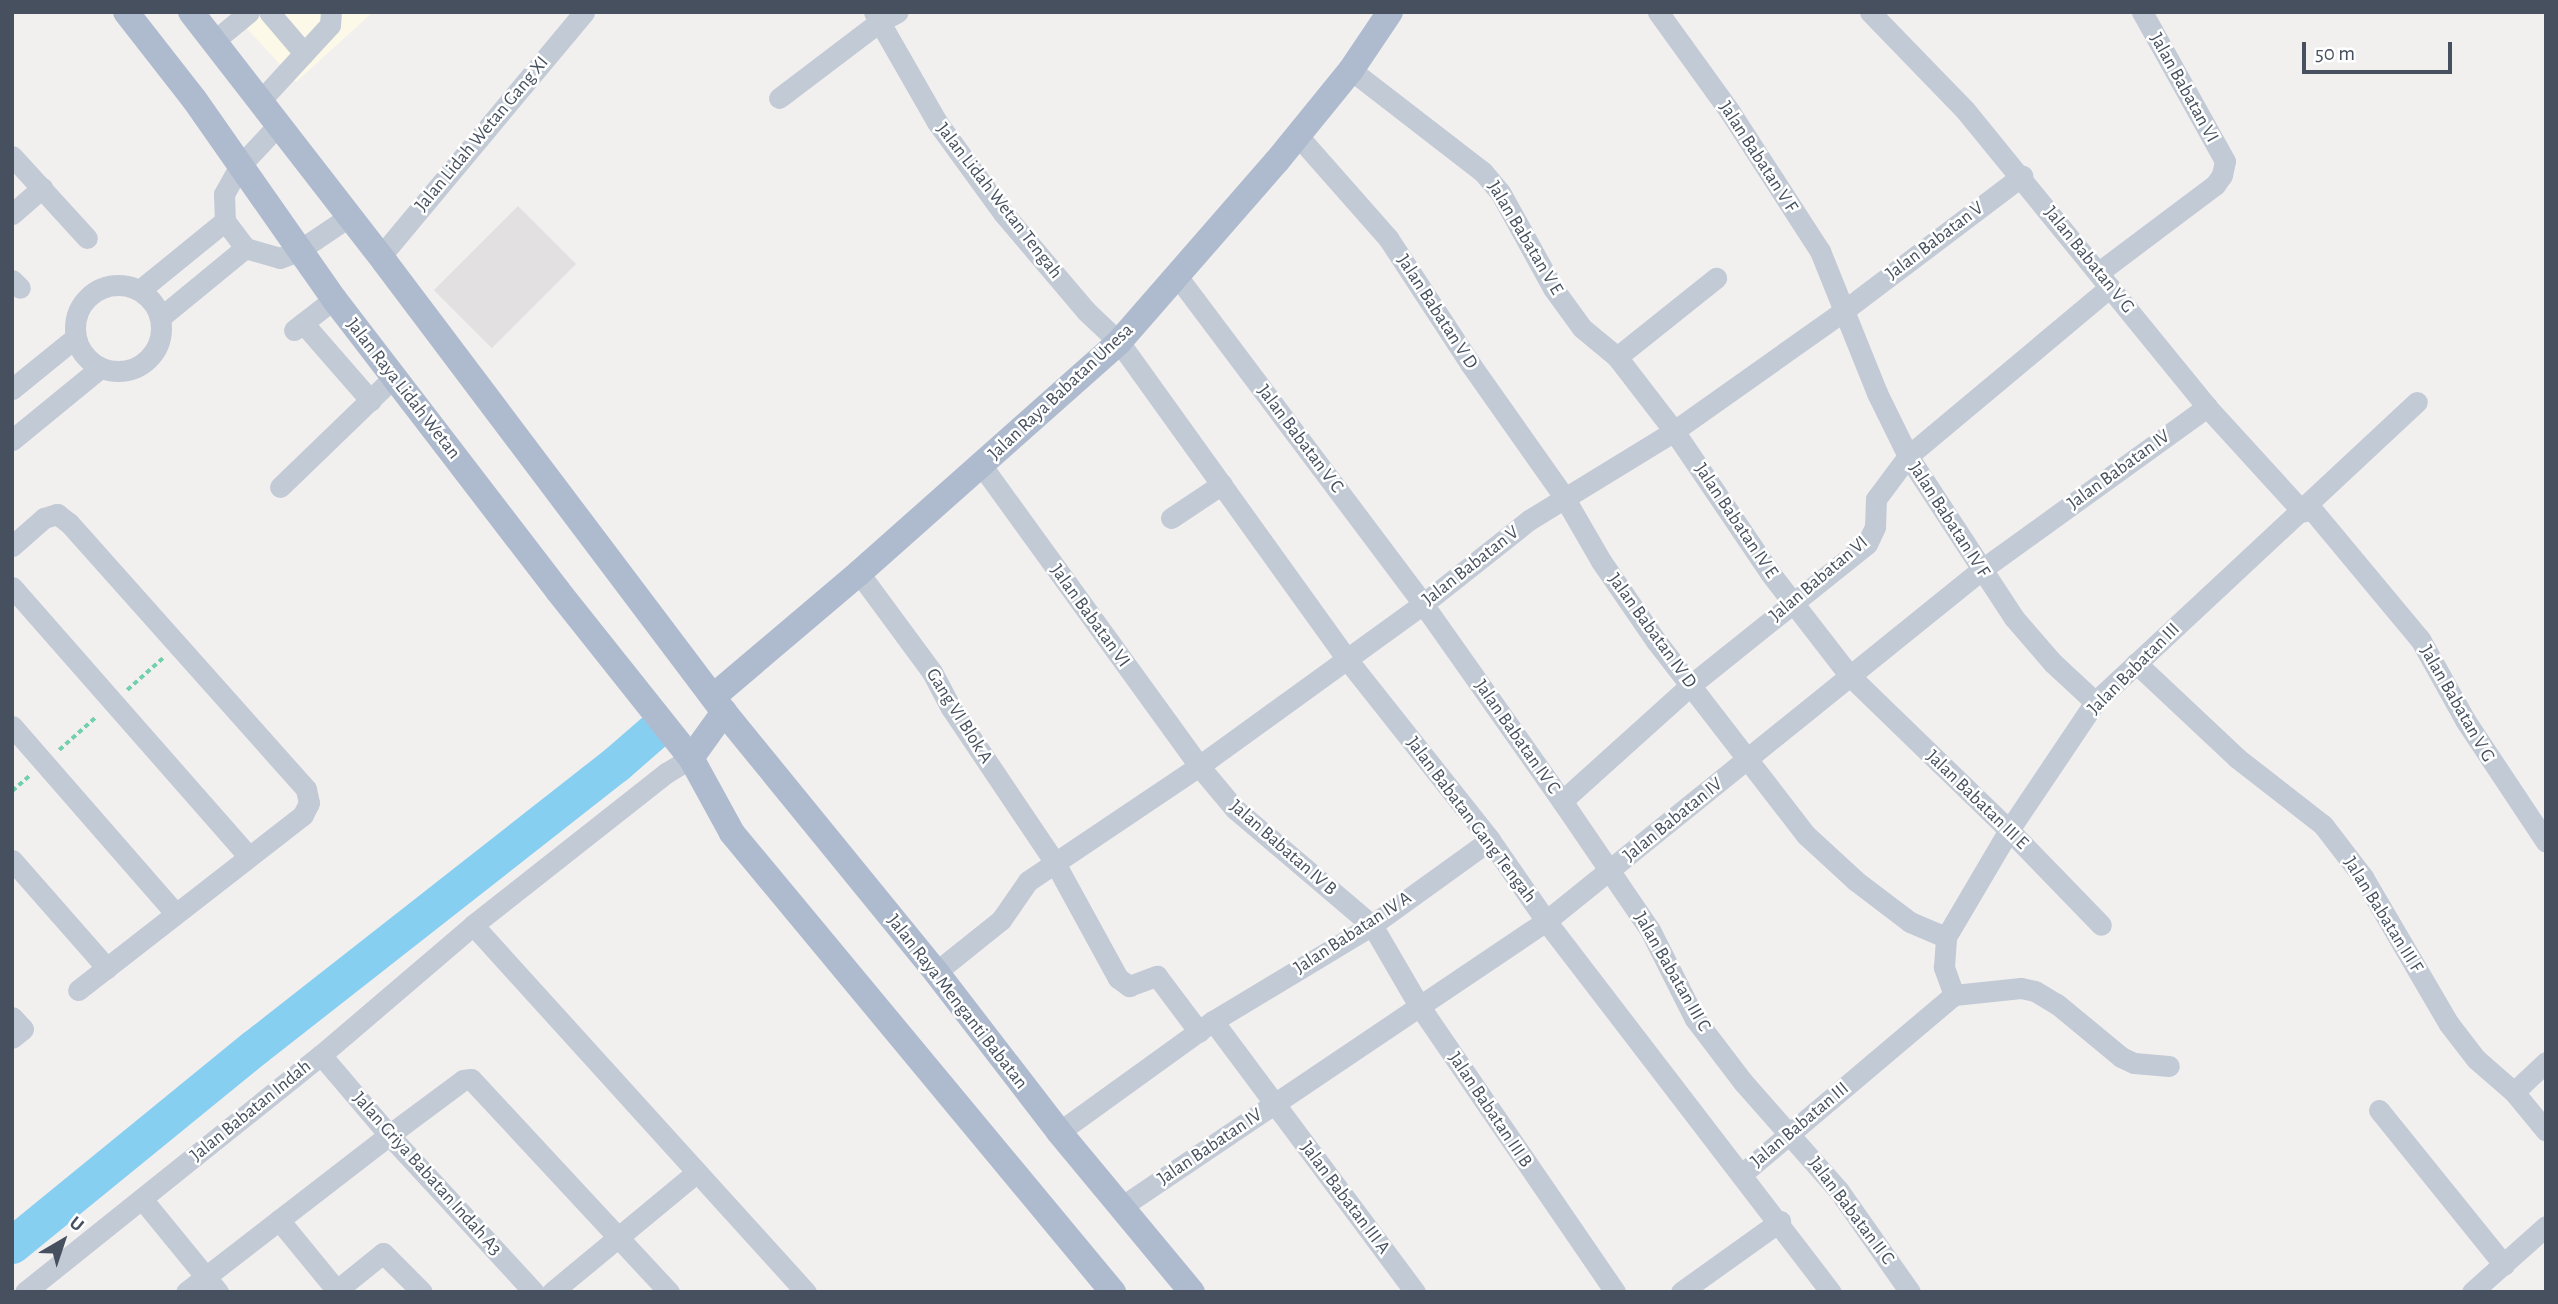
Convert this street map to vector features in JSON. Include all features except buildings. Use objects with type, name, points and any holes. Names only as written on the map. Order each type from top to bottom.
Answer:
[{"type":"main road","name":"Jalan Raya Lidah Wetan","points":[[126,12],[194,99],[239,167],[334,299],[558,591],[691,758]]},
{"type":"main road","points":[[191,12],[350,216],[719,704],[691,758],[732,833],[1113,1292]]},
{"type":"main road","name":"Jalan Raya Babatan Unesa","points":[[719,704],[859,573],[1119,342],[1298,136],[1351,70],[1390,12]]},
{"type":"main road","name":"Jalan Raya Menganti Babatan","points":[[719,704],[936,972],[1059,1132],[1192,1292]]},
{"type":"street","points":[[214,41],[249,12]]},
{"type":"street","points":[[269,12],[304,53]]},
{"type":"street","points":[[261,100],[330,25],[331,12]]},
{"type":"street","name":"Jalan Lidah Wetan Gang XI","points":[[380,257],[584,12]]},
{"type":"street","name":"Jalan Babatan V F","points":[[1658,12],[1730,112],[1820,251],[1846,309]]},
{"type":"street","name":"Jalan Babatan V G","points":[[1870,12],[1965,110],[2022,176],[2207,407],[2306,509],[2420,639],[2465,720],[2546,842]]},
{"type":"street","name":"Jalan Babatan VI","points":[[1562,801],[1692,684],[1867,544],[1875,527],[1876,499],[1908,456],[2105,279],[2215,185],[2222,175],[2225,162],[2142,12]]},
{"type":"street","points":[[779,98],[884,15]]},
{"type":"street","name":"Jalan Lidah Wetan Tengah","points":[[884,15],[937,122],[1003,213],[1086,311],[1119,342]]},
{"type":"street","name":"Jalan Babatan V E","points":[[1351,70],[1483,172],[1500,191],[1553,288],[1583,328],[1617,357],[1674,431]]},
{"type":"street","points":[[279,124],[239,167],[224,194],[225,221],[245,248],[280,258],[298,251],[350,216]]},
{"type":"street","name":"Jalan Babatan V D","points":[[1298,136],[1388,238],[1471,365],[1564,497]]},
{"type":"street","points":[[12,156],[87,238]]},
{"type":"street","name":"Jalan Babatan V","points":[[936,972],[1001,920],[1028,881],[1199,766],[1423,604],[1529,520],[1674,431],[1846,309],[2022,176]]},
{"type":"street","points":[[12,214],[42,188]]},
{"type":"street","points":[[140,290],[225,221]]},
{"type":"street","points":[[161,317],[245,248]]},
{"type":"street","name":"Jalan Babatan V C","points":[[1177,276],[1423,604]]},
{"type":"street","points":[[1617,357],[1716,278]]},
{"type":"street","points":[[116,285],[140,290],[153,302],[161,317],[161,337],[153,355],[138,367],[120,372],[100,368],[85,355],[76,337],[75,321],[81,305],[92,293],[116,285]]},
{"type":"street","points":[[334,299],[298,327],[370,401]]},
{"type":"street","name":"Jalan Babatan IV F","points":[[1846,309],[1877,393],[1908,456],[1980,570],[2021,627],[2053,663],[2095,702]]},
{"type":"street","points":[[12,389],[76,337]]},
{"type":"street","name":"Jalan Babatan Gang Tengah","points":[[1119,342],[1346,658],[1490,840],[1545,921],[1780,1221],[1831,1292]]},
{"type":"street","points":[[12,440],[100,368]]},
{"type":"street","points":[[280,487],[394,377]]},
{"type":"street","name":"Jalan Babatan III","points":[[1742,1174],[1954,995],[1944,967],[1946,937],[2009,830],[2095,702],[2306,509],[2417,402]]},
{"type":"street","name":"Jalan Babatan IV","points":[[1121,1207],[1418,1004],[1545,921],[1610,872],[1980,570],[2207,407]]},
{"type":"street","name":"Jalan Babatan IV E","points":[[1674,431],[1792,602],[1850,676]]},
{"type":"street","name":"Jalan Babatan VI","points":[[982,466],[1199,766]]},
{"type":"street","points":[[1171,518],[1222,484]]},
{"type":"street","name":"Jalan Babatan IV D","points":[[1564,497],[1601,561],[1656,641],[1692,684],[1805,835],[1856,881],[1910,922],[1946,937]]},
{"type":"street","points":[[12,546],[44,518],[57,514],[69,523],[306,789],[309,803],[303,815],[78,990]]},
{"type":"street","name":"Gang VI Blok A","points":[[859,573],[932,672],[951,708],[1055,863]]},
{"type":"street","points":[[12,587],[250,856]]},
{"type":"street","name":"Jalan Babatan IV C","points":[[1423,604],[1610,872]]},
{"type":"street","name":"Jalan Babatan III F","points":[[2136,663],[2236,758],[2323,825],[2363,877],[2449,1024],[2476,1059],[2514,1093],[2546,1131]]},
{"type":"street","name":"Jalan Babatan III E","points":[[1850,676],[2009,830],[2101,925]]},
{"type":"street","points":[[12,726],[176,914]]},
{"type":"street","name":"Jalan Babatan Indah","points":[[25,1292],[321,1055],[472,925],[667,773],[691,758]]},
{"type":"street","name":"Jalan Babatan IV B","points":[[1199,766],[1235,809],[1372,925]]},
{"type":"street","name":"Jalan Babatan IV A","points":[[1059,1132],[1206,1026],[1372,925],[1490,840]]},
{"type":"street","points":[[12,860],[107,968]]},
{"type":"street","points":[[1055,863],[1118,978],[1129,986],[1149,976],[1157,976],[1206,1026],[1275,1104]]},
{"type":"street","name":"Jalan Babatan III C","points":[[1610,872],[1650,930],[1696,1018],[1743,1082],[1790,1133]]},
{"type":"street","points":[[472,925],[806,1292]]},
{"type":"street","name":"Jalan Babatan III B","points":[[1372,925],[1418,1004],[1615,1292]]},
{"type":"street","points":[[1954,995],[2021,988],[2035,991],[2057,1004],[2121,1058],[2134,1063],[2169,1066]]},
{"type":"street","points":[[12,1017],[23,1029],[12,1038]]},
{"type":"street","name":"Jalan Griya Babatan Indah A3","points":[[321,1055],[389,1135],[534,1292]]},
{"type":"street","points":[[2514,1093],[2546,1062]]},
{"type":"street","points":[[187,1292],[212,1285],[279,1220],[463,1080],[471,1079],[668,1292]]},
{"type":"street","name":"Jalan Babatan III A","points":[[1275,1104],[1415,1292]]},
{"type":"street","points":[[2379,1110],[2504,1265]]},
{"type":"street","name":"Jalan Babatan II C","points":[[1790,1133],[1839,1191],[1910,1292]]},
{"type":"street","points":[[552,1292],[697,1172]]},
{"type":"street","points":[[142,1199],[212,1285]]},
{"type":"street","points":[[279,1220],[338,1291],[383,1254],[419,1291]]},
{"type":"street","points":[[1681,1292],[1780,1221]]},
{"type":"street","points":[[2472,1292],[2546,1226]]},
{"type":"path","points":[[12,791],[178,645]]},
{"type":"shaded area","points":[[232,12],[373,12],[296,82]]},
{"type":"shaded area","points":[[518,206],[576,264],[492,348],[434,290]]},
{"type":"waterway","points":[[12,1245],[255,1047],[616,764],[655,730]]}]
